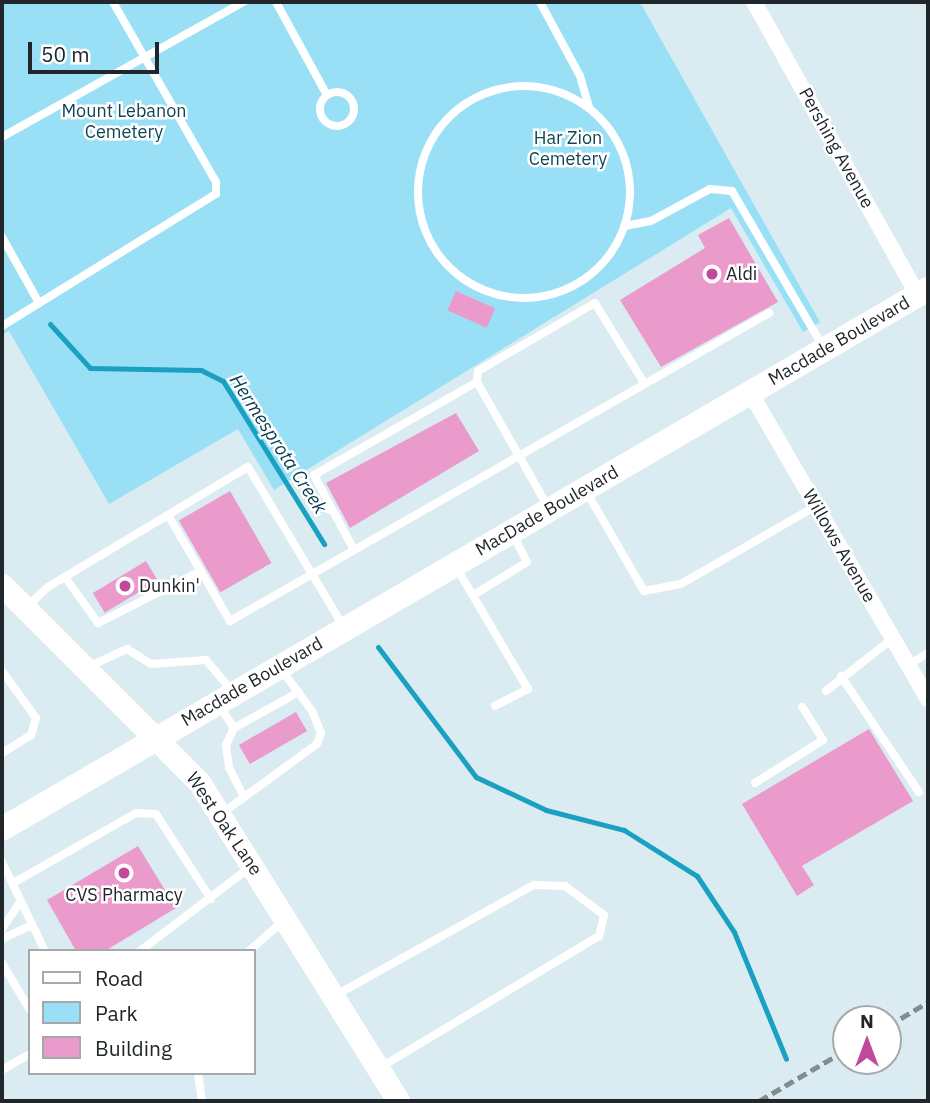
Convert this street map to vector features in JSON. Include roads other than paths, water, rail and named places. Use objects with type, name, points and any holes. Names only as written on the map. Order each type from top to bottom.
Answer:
[{"type":"main road","name":"Macdade Boulevard","points":[[750,392],[923,292]]},
{"type":"main road","name":"MacDade Boulevard","points":[[344,629],[750,392]]},
{"type":"main road","name":"West Oak Lane","points":[[2,585],[24,610],[159,736],[220,814],[398,1101]]},
{"type":"main road","name":"Macdade Boulevard","points":[[2,829],[344,629]]},
{"type":"street","name":"Pershing Avenue","points":[[754,2],[923,292]]},
{"type":"street","name":"Willows Avenue","points":[[750,392],[928,699]]},
{"type":"lane","points":[[2,326],[214,198],[216,182],[113,2]]},
{"type":"lane","points":[[2,137],[244,2]]},
{"type":"lane","points":[[276,2],[327,95]]},
{"type":"lane","points":[[540,2],[580,76],[589,108]]},
{"type":"lane","points":[[522,86],[557,92],[589,108],[611,132],[626,161],[630,194],[625,226],[608,257],[582,282],[549,296],[513,298],[479,289],[449,269],[428,240],[418,206],[419,171],[432,137],[456,110],[486,93],[522,86]]},
{"type":"lane","points":[[337,92],[351,99],[346,123],[324,121],[320,110],[327,95],[337,92]]},
{"type":"lane","points":[[625,226],[651,221],[710,189],[732,191],[824,349]]},
{"type":"lane","points":[[2,237],[39,303]]},
{"type":"lane","points":[[549,509],[477,382],[478,371],[595,303],[644,383]]},
{"type":"lane","points":[[168,514],[230,621],[769,313]]},
{"type":"lane","points":[[354,550],[314,475],[477,382]]},
{"type":"lane","points":[[24,610],[65,577],[248,467],[344,629]]},
{"type":"lane","points":[[584,489],[644,591],[681,584],[816,506]]},
{"type":"lane","points":[[475,594],[527,562],[511,531]]},
{"type":"lane","points":[[455,564],[475,594],[528,689],[495,706]]},
{"type":"lane","points":[[65,577],[98,623],[201,571]]},
{"type":"lane","points":[[826,691],[841,676],[893,638]]},
{"type":"lane","points":[[85,668],[127,649],[150,664],[206,660],[225,697],[234,728]]},
{"type":"lane","points":[[908,664],[928,653]]},
{"type":"lane","points":[[220,814],[317,744],[321,733],[299,692],[279,666]]},
{"type":"lane","points":[[2,671],[36,718],[32,735],[2,752]]},
{"type":"lane","points":[[841,676],[919,792]]},
{"type":"lane","points":[[243,795],[229,767],[226,745],[234,728],[299,692]]},
{"type":"lane","points":[[755,783],[823,740],[802,706]]},
{"type":"lane","points":[[15,882],[136,813],[156,814],[211,899]]},
{"type":"lane","points":[[2,862],[15,882],[28,927],[44,949]]},
{"type":"lane","points":[[143,949],[252,866]]},
{"type":"lane","points":[[333,996],[534,885],[565,886],[604,915],[599,936],[377,1068]]},
{"type":"lane","points":[[2,929],[20,902]]},
{"type":"lane","points":[[251,949],[285,919]]},
{"type":"lane","points":[[2,939],[28,927]]},
{"type":"lane","points":[[2,963],[28,1007]]},
{"type":"lane","points":[[2,1070],[28,1055]]},
{"type":"lane","points":[[198,1075],[202,1101]]},
{"type":"waterway","name":"Hermesprota Creek","points":[[50,324],[90,368],[201,370],[223,381],[324,544]]},
{"type":"waterway","name":"Hermesprota Creek","points":[[378,647],[476,777],[546,810],[624,830],[697,876],[734,932],[786,1059]]},
{"type":"railway","points":[[902,1018],[928,1002]]},
{"type":"railway","points":[[759,1101],[832,1058]]},
{"type":"place","name":"Aldi","points":[[712,274]]},
{"type":"place","name":"Dunkin'","points":[[125,586]]},
{"type":"place","name":"CVS Pharmacy","points":[[124,873]]},
{"type":"park label","name":"Mount Lebanon Cemetery","points":[[124,122]]},
{"type":"park label","name":"Har Zion Cemetery","points":[[568,149]]}]
